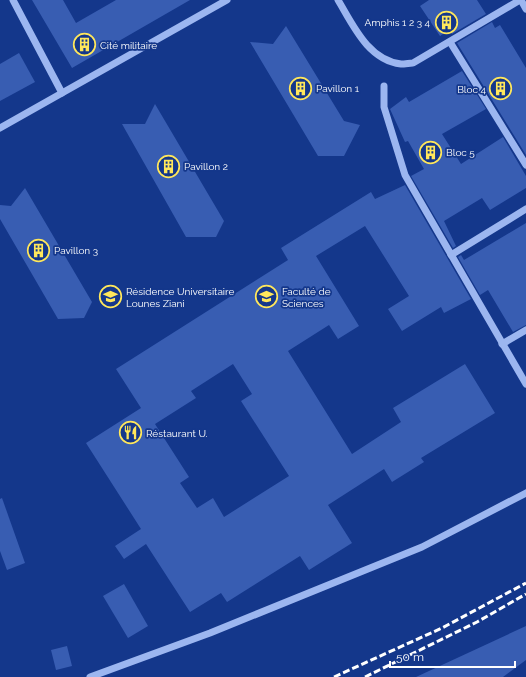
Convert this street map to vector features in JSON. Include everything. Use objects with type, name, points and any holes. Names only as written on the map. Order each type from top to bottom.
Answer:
[{"type":"lane","points":[[13,0],[62,93]]},
{"type":"lane","points":[[0,128],[226,0]]},
{"type":"lane","points":[[338,0],[360,37],[372,50],[385,59],[401,64],[414,63],[520,0],[526,9]]},
{"type":"lane","points":[[450,42],[526,165]]},
{"type":"lane","points":[[384,86],[384,107],[405,175],[502,344],[524,374],[526,384]]},
{"type":"lane","points":[[451,255],[526,208]]},
{"type":"lane","points":[[502,344],[526,330]]},
{"type":"lane","points":[[90,677],[203,635],[422,547],[526,493]]},
{"type":"building","name":"Cité militaire","points":[[32,0],[63,0],[76,23],[116,0],[190,0],[72,68]]},
{"type":"building","name":"Amphis 1 2 3 4","points":[[429,0],[477,0],[486,14],[452,34],[449,30],[440,36],[420,6]]},
{"type":"building","name":"Bloc 4","points":[[492,22],[495,28],[500,25],[526,68],[526,155],[457,43]]},
{"type":"building","name":"Pavillon 1","points":[[286,26],[344,121],[360,125],[344,156],[318,156],[250,42],[273,44]]},
{"type":"building","points":[[19,53],[35,82],[0,101],[0,64]]},
{"type":"building","points":[[462,71],[486,109],[442,134],[461,164],[503,137],[526,176],[526,188],[490,210],[482,198],[444,221],[456,246],[453,248],[411,176],[424,169],[408,141],[405,142],[390,109],[406,97],[409,102]]},
{"type":"building","name":"Pavillon 2","points":[[155,104],[224,221],[216,237],[186,237],[122,124],[145,124]]},
{"type":"building","points":[[405,185],[471,299],[444,313],[441,307],[402,331],[388,309],[409,296],[365,226],[316,256],[359,326],[338,339],[329,325],[288,351],[352,454],[401,422],[393,408],[465,364],[495,413],[421,458],[424,462],[392,482],[384,469],[328,505],[352,543],[309,570],[300,556],[227,602],[221,593],[190,612],[146,544],[124,559],[115,546],[141,529],[86,443],[141,408],[116,369],[288,260],[281,248],[371,192],[375,199]],"holes":[[[233,364],[252,394],[241,401],[289,476],[224,517],[213,498],[197,508],[180,483],[189,477],[155,424],[196,398],[191,391]]]},
{"type":"building","name":"Pavillon 3","points":[[25,188],[92,302],[84,318],[58,319],[0,219],[0,205],[11,206]]},
{"type":"building","points":[[526,223],[526,325],[513,332],[488,290],[480,295],[458,257],[461,255],[464,260]]},
{"type":"building","points":[[2,498],[25,563],[7,570],[0,551],[0,499]]},
{"type":"building","points":[[124,584],[148,626],[128,638],[103,596]]},
{"type":"building","points":[[526,626],[526,660],[503,677],[416,677]]},
{"type":"building","points":[[67,646],[72,666],[56,670],[51,650]]},
{"type":"railway","points":[[334,677],[442,628],[526,583]]},
{"type":"railway","points":[[365,677],[477,622],[526,594]]},
{"type":"place","name":"Amphis 1 2 3 4","points":[[446,22]]},
{"type":"place","name":"Cité militaire","points":[[85,45]]},
{"type":"place","name":"Pavillon 1","points":[[301,88]]},
{"type":"place","name":"Bloc 4","points":[[501,89]]},
{"type":"place","name":"Bloc 5","points":[[431,152]]},
{"type":"place","name":"Pavillon 2","points":[[169,166]]},
{"type":"place","name":"Pavillon 3","points":[[39,250]]},
{"type":"place","name":"Résidence Universitaire Lounes Ziani","points":[[110,297]]},
{"type":"place","name":"Faculté de Sciences","points":[[266,297]]},
{"type":"place","name":"Réstaurant U.","points":[[131,433]]}]
